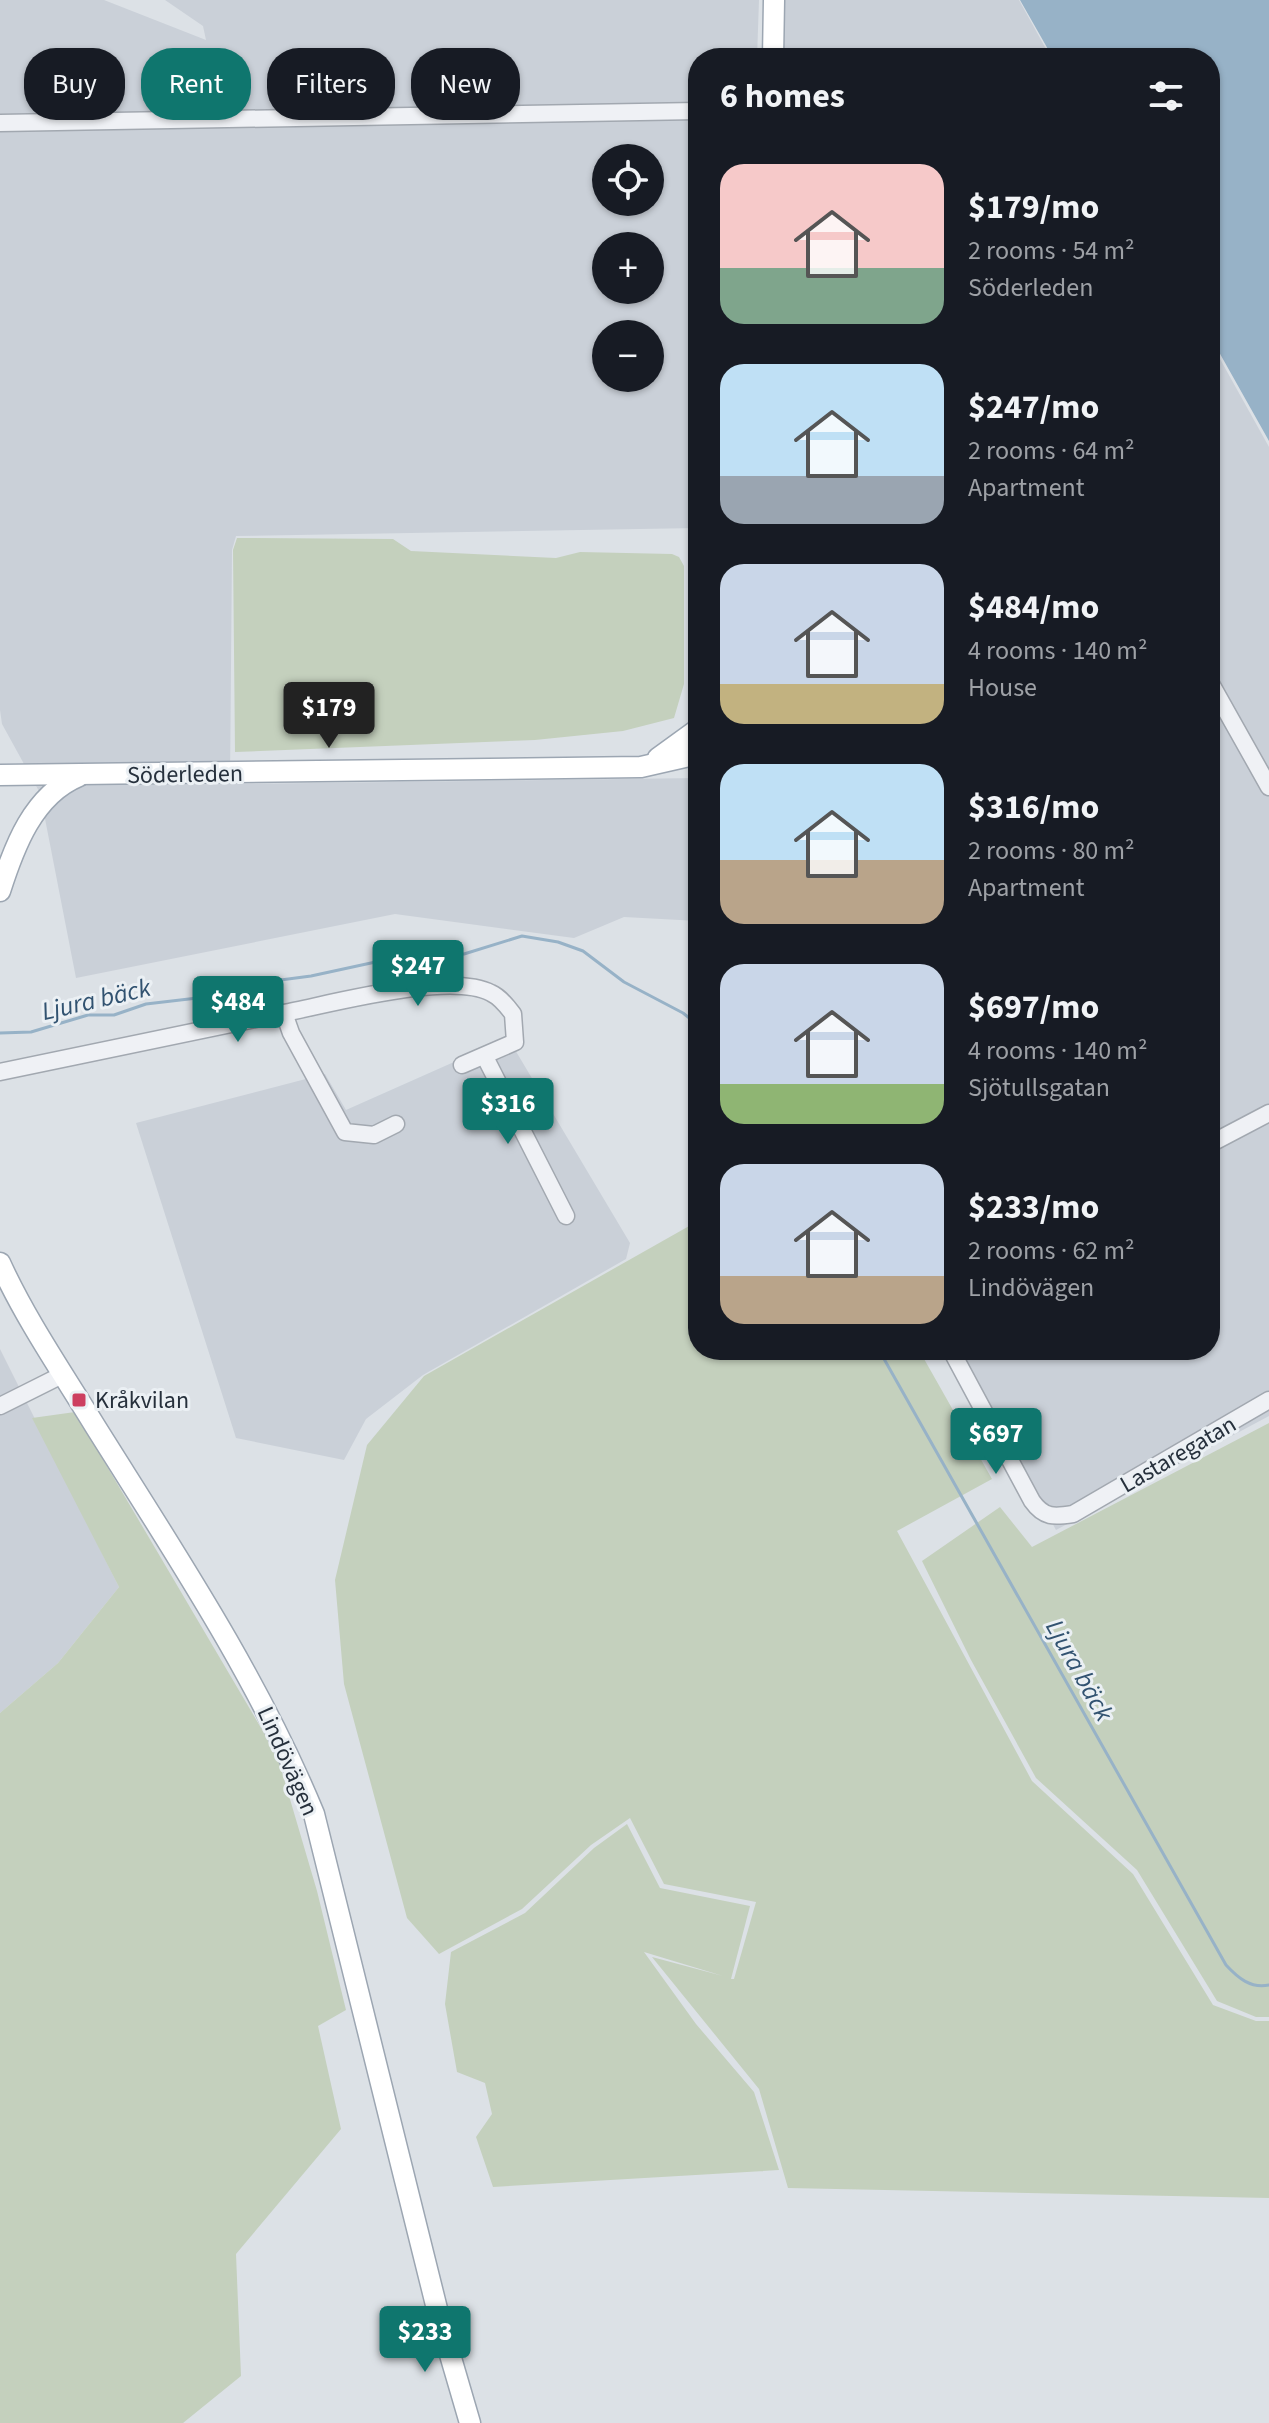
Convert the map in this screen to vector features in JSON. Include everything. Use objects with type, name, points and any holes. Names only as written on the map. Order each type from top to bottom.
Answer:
[{"type":"main road","points":[[773,48],[774,0]]},
{"type":"main road","name":"Söderleden","points":[[641,767],[667,754],[688,737]]},
{"type":"main road","name":"Söderleden","points":[[6,777],[641,767],[688,756]]},
{"type":"main road","points":[[0,891],[17,841],[29,821],[48,796],[79,776]]},
{"type":"main road","name":"Lindövägen","points":[[0,1263],[62,1375],[248,1675],[291,1758],[314,1814],[439,2317],[470,2423]]},
{"type":"main road","name":"Lindövägen","points":[[439,2317],[444,2359],[458,2423]]},
{"type":"street","points":[[0,123],[688,111]]},
{"type":"street","points":[[1220,714],[1269,787]]},
{"type":"street","points":[[0,1072],[424,987],[469,986],[491,992],[513,1014],[515,1042],[462,1065]]},
{"type":"street","points":[[284,1013],[291,1033],[345,1132],[374,1135],[396,1124]]},
{"type":"street","points":[[485,1057],[566,1216]]},
{"type":"street","points":[[1220,1139],[1269,1113]]},
{"type":"street","name":"Lastaregatan","points":[[956,1360],[1040,1512],[1051,1517],[1073,1514],[1269,1400]]},
{"type":"street","points":[[0,1406],[62,1375]]},
{"type":"shaded area","points":[[0,0],[104,0],[206,40],[203,26],[165,0],[759,0],[757,48],[688,48],[688,528],[236,536],[232,550],[230,784],[688,778],[688,920],[624,917],[574,938],[395,914],[76,978],[40,793],[2,724],[0,710]]},
{"type":"shaded area","points":[[782,0],[1019,0],[1045,48],[782,48]]},
{"type":"shaded area","points":[[1220,359],[1269,447],[1269,1416],[1056,1530],[963,1360],[1220,1360]]},
{"type":"shaded area","points":[[508,1038],[630,1243],[626,1259],[423,1375],[366,1419],[344,1460],[236,1438],[136,1123],[325,1074],[346,1110]]},
{"type":"shaded area","points":[[0,1349],[119,1587],[58,1663],[0,1713]]},
{"type":"green space","points":[[237,538],[393,539],[411,551],[556,558],[580,552],[672,554],[679,557],[684,566],[684,684],[674,718],[623,731],[535,740],[235,752],[233,550]]},
{"type":"green space","points":[[688,1227],[688,1360],[925,1360],[992,1479],[897,1531],[1032,1781],[1133,1874],[1213,2005],[1256,2021],[1269,2021],[1269,2198],[788,2188],[759,2089],[652,1957],[723,1976],[644,1952],[696,2024],[754,2092],[779,2170],[493,2187],[476,2137],[492,2114],[485,2083],[457,2072],[445,2004],[451,1952],[525,1913],[594,1848],[627,1824],[660,1888],[750,1906],[731,1979],[734,1979],[756,1902],[664,1884],[630,1818],[591,1845],[522,1909],[439,1954],[407,1918],[344,1684],[335,1580],[367,1445],[424,1376]]},
{"type":"green space","points":[[75,1412],[277,1755],[317,1891],[346,2010],[318,2026],[341,2129],[236,2254],[241,2376],[183,2423],[0,2423],[0,1713],[58,1663],[119,1587],[32,1418]]},
{"type":"green space","points":[[1269,1423],[1269,2017],[1256,2017],[1217,2001],[1137,1870],[1036,1778],[971,1660],[922,1561],[1000,1507],[1032,1547]]},
{"type":"water","points":[[1020,0],[1269,0],[1269,441],[1220,354],[1220,48],[1047,48]]},
{"type":"waterway","name":"Ljura bäck","points":[[0,1033],[31,1032],[88,1015],[114,1015],[146,1004],[206,997],[250,984],[311,976],[417,953],[464,954],[522,936],[558,942],[583,951],[624,982],[688,1017]]},
{"type":"waterway","name":"Ljura bäck","points":[[885,1360],[1226,1965],[1245,1981],[1269,1985]]},
{"type":"place","name":"Kråkvilan","points":[[79,1400]]}]
